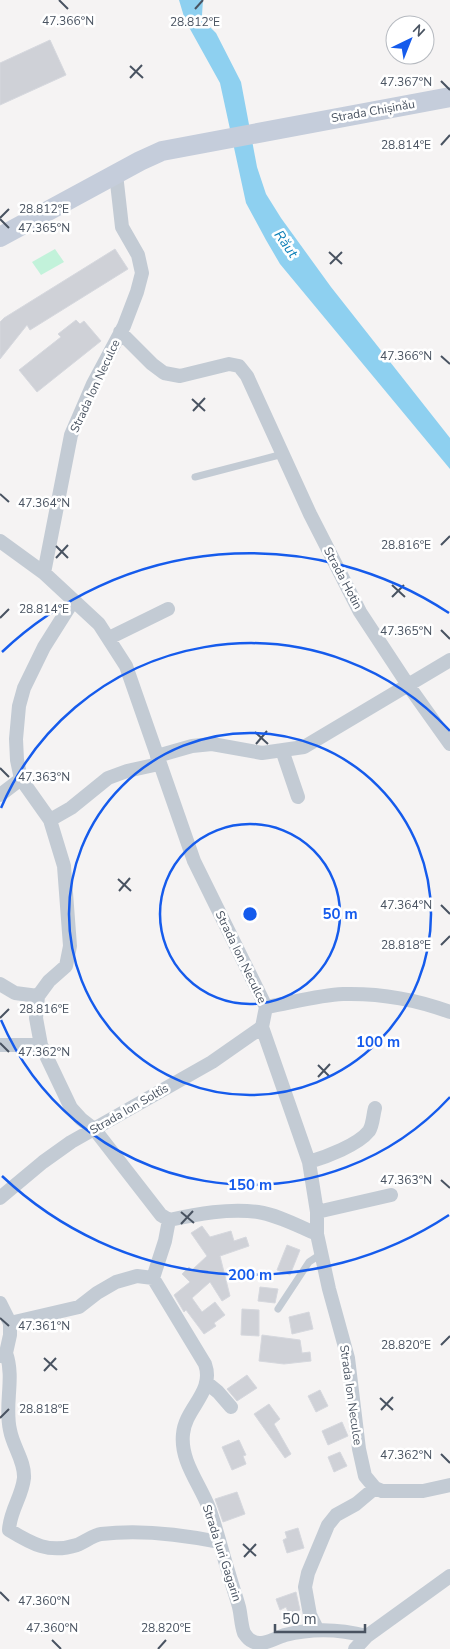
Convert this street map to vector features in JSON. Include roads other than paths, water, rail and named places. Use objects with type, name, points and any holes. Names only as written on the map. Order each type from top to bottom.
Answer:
[{"type":"main road","name":"Strada Chișinău","points":[[0,237],[140,161],[170,149],[450,97]]},
{"type":"street","name":"Strada Ion Neculce","points":[[116,174],[122,228],[138,255],[142,273],[137,292],[120,332],[93,384],[71,435],[44,573],[99,624],[126,666],[194,861],[266,1007],[262,1027],[309,1162],[317,1212],[317,1234],[329,1289],[348,1358],[362,1465],[366,1476],[375,1488]]},
{"type":"street","name":"Strada Hotin","points":[[120,332],[152,364],[164,372],[180,376],[229,364],[239,366],[246,376],[310,514],[360,612],[450,744]]},
{"type":"street","points":[[2,547],[44,573]]},
{"type":"street","points":[[73,601],[44,647],[24,688],[19,706],[16,739],[20,779],[50,820],[64,866],[70,946],[66,966],[49,981],[38,996],[36,1018],[41,1044],[71,1108],[95,1130],[155,1209],[169,1220]]},
{"type":"street","points":[[109,638],[168,609]]},
{"type":"street","points":[[50,820],[71,808],[108,778],[192,746],[212,744],[262,753],[304,748],[450,660]]},
{"type":"street","points":[[282,750],[298,797]]},
{"type":"street","points":[[0,795],[20,779]]},
{"type":"street","points":[[0,984],[15,993],[38,996]]},
{"type":"street","points":[[266,1007],[342,994],[386,995],[427,1004],[450,1012]]},
{"type":"street","name":"Strada Ion Soltîs","points":[[0,1198],[43,1162],[71,1142],[212,1062],[262,1027]]},
{"type":"street","points":[[0,1045],[41,1044]]},
{"type":"street","points":[[309,1162],[356,1142],[361,1138],[370,1129],[375,1108]]},
{"type":"street","points":[[317,1212],[391,1195]]},
{"type":"street","points":[[169,1220],[200,1213],[258,1212],[317,1234]]},
{"type":"street","points":[[169,1220],[165,1241],[153,1278],[205,1364],[208,1372],[207,1383],[231,1407]]},
{"type":"street","points":[[10,1323],[79,1307],[97,1292],[116,1282],[137,1276],[153,1278]]},
{"type":"street","points":[[0,1303],[10,1323],[10,1335],[3,1354],[10,1369],[9,1428],[12,1441],[22,1462],[24,1476],[22,1489],[9,1519],[9,1530],[34,1545],[57,1549],[77,1544],[99,1534],[140,1532],[181,1535],[219,1542]]},
{"type":"street","name":"Strada Iuri Gagarin","points":[[207,1383],[187,1420],[183,1432],[182,1447],[189,1467],[209,1508],[240,1608],[246,1645],[316,1629],[351,1632],[367,1636]]},
{"type":"street","points":[[316,1629],[310,1615],[306,1587],[308,1572],[328,1524],[375,1488],[382,1491],[423,1491],[450,1485]]},
{"type":"street","points":[[355,1649],[367,1636],[450,1576]]},
{"type":"lane","points":[[195,477],[282,454]]},
{"type":"lane","points":[[278,1309],[309,1262],[321,1254]]},
{"type":"water","name":"Răut","points":[[179,0],[203,0],[202,15],[204,21],[216,33],[241,82],[257,167],[266,194],[331,287],[450,438],[450,469],[280,264],[266,240],[246,203],[220,83],[185,20]]}]
